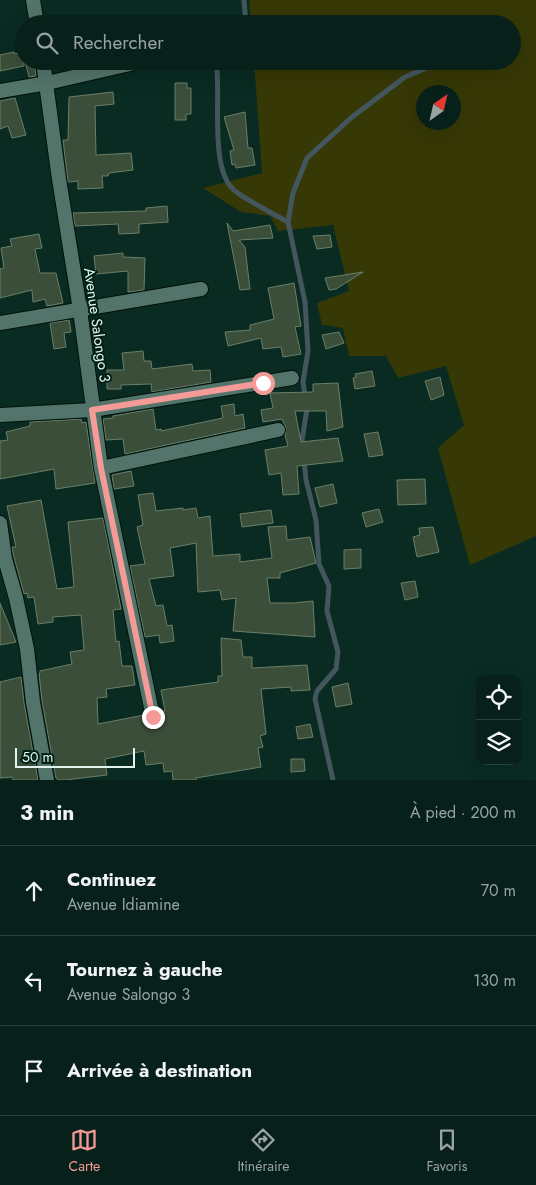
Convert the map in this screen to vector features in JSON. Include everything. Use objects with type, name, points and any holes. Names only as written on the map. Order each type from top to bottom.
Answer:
[{"type":"street","points":[[32,0],[35,15]]},
{"type":"street","name":"Avenue Salongo 3","points":[[45,70],[101,468],[153,717]]},
{"type":"street","points":[[0,92],[104,70]]},
{"type":"street","points":[[0,323],[201,289]]},
{"type":"street","points":[[0,415],[92,410],[292,378]]},
{"type":"street","points":[[101,468],[278,430]]},
{"type":"street","points":[[0,523],[5,559],[16,598],[27,650],[33,702],[47,780]]},
{"type":"shaded area","points":[[249,0],[536,0],[536,536],[470,565],[438,448],[464,425],[446,366],[398,378],[386,356],[349,356],[343,328],[322,325],[317,303],[349,291],[333,225],[278,231],[270,216],[241,212],[203,188],[262,173],[255,70],[521,70],[521,15],[250,15]]},
{"type":"building","points":[[14,52],[15,68],[0,71],[0,55]]},
{"type":"building","points":[[27,70],[35,70],[36,76],[29,77]]},
{"type":"building","points":[[175,83],[187,83],[187,88],[191,88],[191,114],[186,114],[186,120],[175,120]]},
{"type":"building","points":[[113,92],[114,104],[95,106],[96,155],[131,153],[133,170],[109,173],[108,176],[102,176],[103,188],[78,189],[78,181],[68,182],[63,140],[68,140],[69,97]]},
{"type":"building","points":[[15,98],[26,135],[12,138],[8,126],[0,129],[0,101]]},
{"type":"building","points":[[245,112],[248,148],[252,148],[255,165],[236,168],[235,164],[232,165],[230,151],[234,150],[224,117]]},
{"type":"building","points":[[167,206],[168,222],[139,224],[139,233],[119,234],[118,224],[75,226],[73,213],[146,211],[146,208]]},
{"type":"building","points":[[227,223],[233,231],[270,225],[273,238],[239,240],[245,247],[250,289],[240,290]]},
{"type":"building","points":[[39,234],[42,248],[35,249],[40,273],[56,273],[63,303],[47,306],[45,299],[33,302],[32,290],[0,298],[0,269],[4,268],[1,248],[12,246],[10,239]]},
{"type":"building","points":[[330,235],[332,247],[317,249],[313,236]]},
{"type":"building","points":[[123,253],[123,257],[145,258],[144,290],[128,292],[128,271],[96,274],[94,256]]},
{"type":"building","points":[[363,272],[336,289],[329,290],[325,278]]},
{"type":"building","points":[[294,283],[301,326],[295,327],[301,354],[283,357],[281,347],[263,349],[261,338],[228,346],[225,332],[250,330],[250,325],[274,319],[268,288]]},
{"type":"building","points":[[69,320],[71,332],[64,333],[66,347],[54,349],[50,323]]},
{"type":"building","points":[[339,332],[344,343],[326,349],[322,335]]},
{"type":"building","points":[[143,351],[144,361],[151,361],[152,369],[192,364],[193,371],[210,370],[211,382],[152,392],[151,384],[121,385],[121,389],[107,389],[107,370],[124,370],[122,353]]},
{"type":"building","points":[[372,371],[375,386],[355,389],[353,378],[356,377],[355,374]]},
{"type":"building","points":[[440,377],[444,395],[431,400],[425,381]]},
{"type":"building","points":[[338,383],[343,427],[327,431],[326,411],[295,411],[301,442],[338,438],[343,461],[297,466],[299,494],[283,495],[281,473],[269,475],[265,450],[288,446],[285,435],[286,428],[282,419],[263,422],[261,410],[273,408],[270,393],[313,392],[313,384]]},
{"type":"building","points":[[234,404],[235,416],[243,414],[245,428],[125,454],[123,439],[106,440],[103,419],[113,418],[113,416],[153,409],[156,430],[161,429],[161,431],[223,418],[221,406]]},
{"type":"building","points":[[81,419],[82,423],[86,422],[95,483],[56,489],[54,469],[0,479],[0,441],[8,440],[6,432],[30,426],[30,422]]},
{"type":"building","points":[[378,432],[383,455],[369,457],[364,434]]},
{"type":"building","points":[[131,471],[134,486],[114,489],[112,475]]},
{"type":"building","points":[[425,479],[426,504],[398,505],[397,480]]},
{"type":"building","points":[[333,484],[337,503],[320,507],[315,488]]},
{"type":"building","points":[[153,493],[156,511],[196,508],[198,518],[210,516],[213,556],[240,554],[240,562],[272,558],[268,527],[286,526],[287,540],[310,537],[316,563],[280,573],[280,578],[267,578],[270,603],[313,601],[315,637],[233,631],[236,598],[222,600],[220,590],[198,592],[196,543],[170,548],[174,576],[149,579],[156,606],[163,605],[167,626],[172,625],[174,641],[160,643],[159,635],[145,637],[130,566],[145,564],[137,527],[143,525],[138,495]]},
{"type":"building","points":[[41,500],[57,589],[74,587],[68,522],[103,518],[121,609],[113,610],[116,642],[119,641],[122,666],[132,666],[135,685],[106,689],[107,697],[97,698],[98,724],[144,715],[147,723],[155,725],[161,720],[161,712],[165,711],[161,690],[218,682],[218,676],[222,676],[221,638],[241,640],[243,657],[252,657],[252,668],[307,665],[310,690],[291,691],[291,687],[261,689],[266,734],[260,736],[263,747],[258,748],[261,767],[196,778],[196,780],[173,780],[172,771],[164,772],[163,763],[146,765],[144,751],[105,759],[107,775],[65,780],[58,780],[56,778],[39,674],[40,671],[72,664],[70,652],[84,650],[81,615],[53,617],[53,622],[38,624],[34,597],[28,598],[27,593],[24,594],[12,547],[16,547],[7,506]]},
{"type":"building","points":[[379,509],[383,522],[366,527],[362,513]]},
{"type":"building","points":[[271,510],[273,523],[242,527],[240,514]]},
{"type":"building","points":[[433,527],[439,552],[417,557],[413,537],[420,535],[419,528]]},
{"type":"building","points":[[361,549],[361,568],[344,569],[344,550]]},
{"type":"building","points":[[415,581],[418,597],[405,600],[401,583]]},
{"type":"building","points":[[0,603],[16,642],[0,645]]},
{"type":"building","points":[[21,677],[38,780],[13,780],[12,777],[0,778],[0,682]]},
{"type":"building","points":[[348,683],[352,704],[336,707],[332,687]]},
{"type":"building","points":[[310,724],[313,737],[298,739],[296,727]]},
{"type":"building","points":[[291,759],[304,759],[305,771],[291,772]]},
{"type":"waterway","points":[[244,0],[245,15]]},
{"type":"waterway","points":[[217,70],[219,149],[221,166],[227,180],[240,195],[288,222]]},
{"type":"waterway","points":[[303,448],[302,440],[307,409],[303,382],[308,351],[305,302],[288,222],[293,193],[307,158],[352,117],[405,77],[422,70]]},
{"type":"waterway","points":[[304,459],[306,480],[316,520],[319,564],[329,586],[327,611],[338,652],[336,669],[317,691],[315,699],[333,780]]},
{"type":"route","points":[[153,717],[101,468],[92,410],[263,383]]}]
